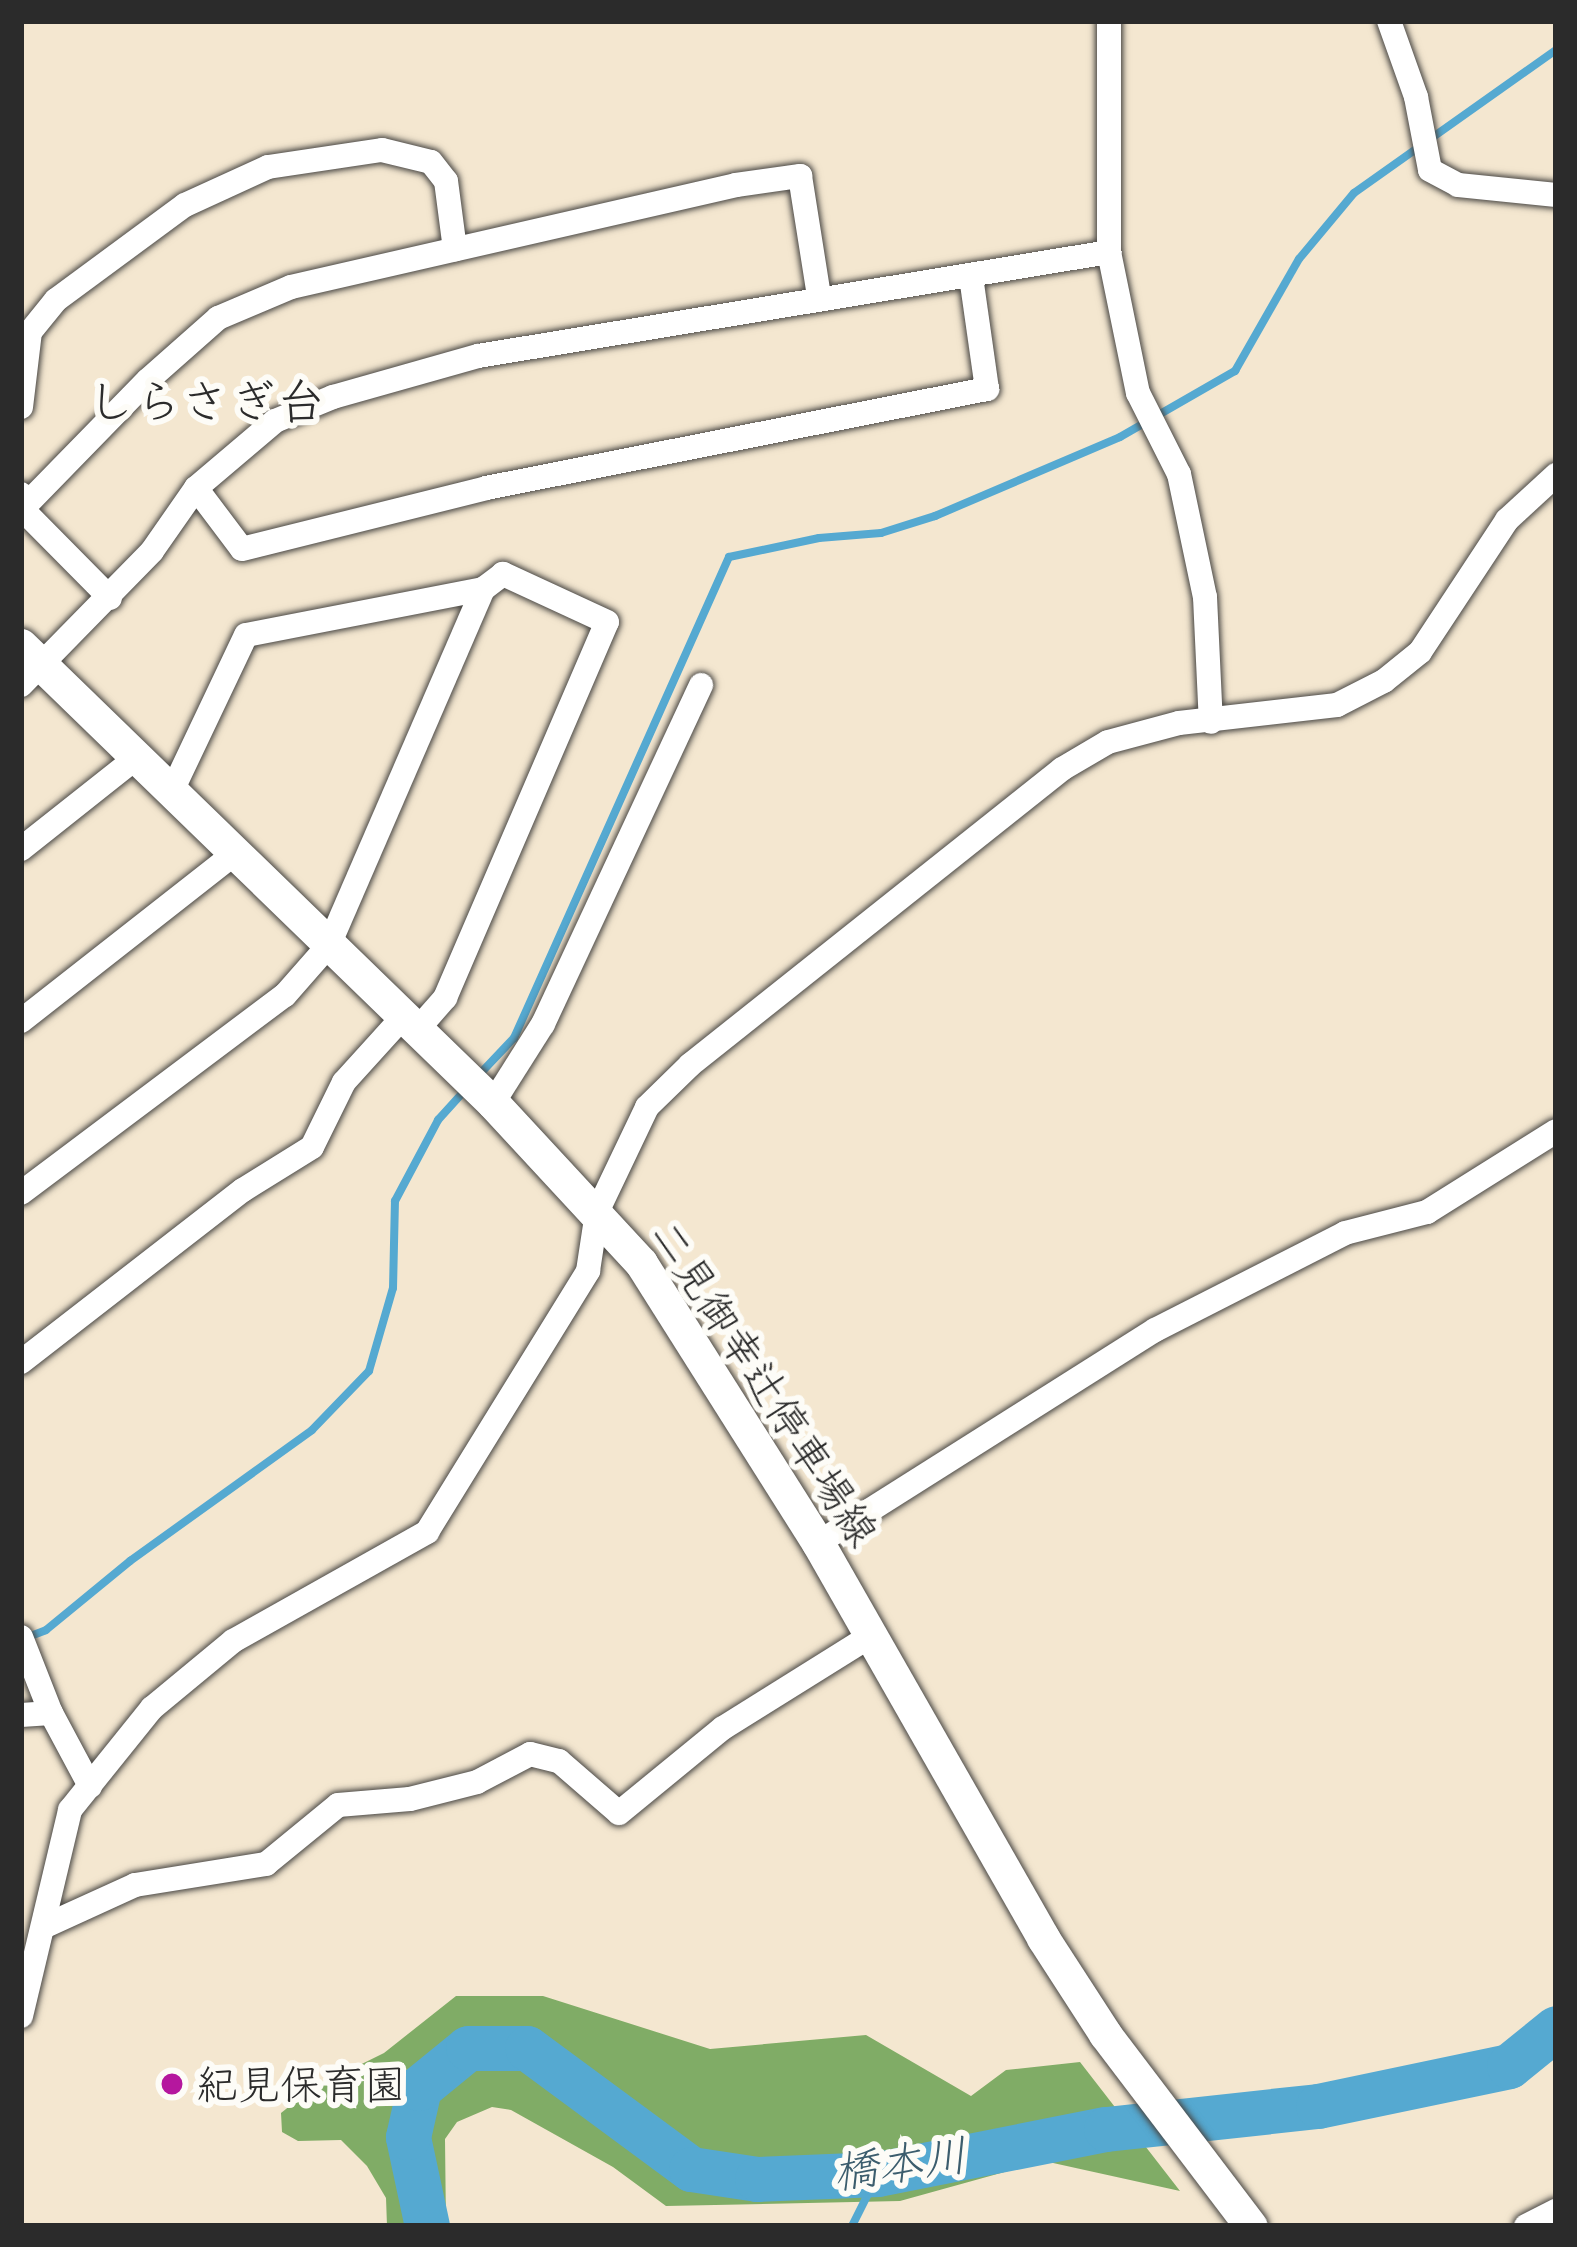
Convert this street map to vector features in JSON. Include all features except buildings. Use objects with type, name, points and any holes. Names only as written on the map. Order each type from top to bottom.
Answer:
[{"type":"main road","name":"二見御幸辻停車場線","points":[[27,664],[173,789],[234,854],[491,1101],[641,1263],[818,1543],[1012,1886],[1105,2034],[1251,2226]]},
{"type":"street","points":[[1109,21],[1109,252],[1138,393],[1179,474],[1205,597],[1211,722]]},
{"type":"street","points":[[1389,21],[1430,170],[1458,185],[1556,195]]},
{"type":"street","points":[[21,407],[30,332],[56,300],[185,205],[268,167],[382,150],[431,162],[446,181],[455,249]]},
{"type":"street","points":[[22,508],[148,380],[218,318],[291,287],[800,176],[819,296]]},
{"type":"street","points":[[27,664],[110,598],[152,551],[196,488],[274,421],[333,397],[478,356],[819,296],[1109,252]]},
{"type":"street","points":[[196,488],[242,549],[486,488],[987,389],[971,275]]},
{"type":"street","points":[[21,2016],[70,1810],[152,1708],[233,1640],[427,1532],[588,1271],[597,1212],[647,1107],[737,1026],[1062,769],[1108,742],[1179,723],[1337,705],[1384,681],[1420,652],[1507,520],[1556,475]]},
{"type":"street","points":[[21,492],[22,508],[110,598]]},
{"type":"street","points":[[21,1193],[285,995],[329,945],[483,590],[503,574],[607,622],[445,998],[344,1082],[311,1147],[243,1190],[21,1362]]},
{"type":"street","points":[[173,789],[246,635],[483,590]]},
{"type":"street","points":[[491,1101],[543,1024],[701,685]]},
{"type":"street","points":[[21,849],[137,757]]},
{"type":"street","points":[[21,1021],[234,854]]},
{"type":"street","points":[[818,1543],[1155,1330],[1345,1233],[1427,1212],[1556,1131]]},
{"type":"street","points":[[43,1927],[135,1886],[266,1864],[338,1805],[410,1799],[477,1782],[530,1754],[559,1761],[619,1813],[722,1728],[870,1636]]},
{"type":"street","points":[[21,1637],[90,1786]]},
{"type":"street","points":[[21,1715],[48,1703]]},
{"type":"street","points":[[1526,2226],[1556,2211]]},
{"type":"green space","points":[[456,1996],[543,1996],[710,2049],[866,2035],[971,2096],[1006,2070],[1080,2062],[1180,2191],[1044,2161],[900,2201],[666,2206],[613,2167],[511,2110],[492,2107],[457,2122],[445,2139],[446,2226],[387,2226],[386,2198],[367,2166],[341,2140],[298,2141],[282,2132],[281,2113],[311,2089],[384,2053]]},
{"type":"waterway","points":[[476,1078],[514,1038],[729,557],[819,538],[881,533],[935,516],[1120,437],[1235,371],[1299,259],[1354,193],[1556,50]]},
{"type":"waterway","points":[[28,1637],[46,1630],[130,1561],[312,1430],[369,1371],[393,1288],[395,1201],[438,1120],[466,1089]]},
{"type":"waterway","name":"橋本川","points":[[427,2226],[408,2137],[419,2088],[468,2048],[527,2048],[691,2169],[757,2179],[878,2174],[1106,2129],[1318,2106],[1509,2066],[1556,2028]]},
{"type":"waterway","points":[[852,2226],[878,2174]]},
{"type":"place","name":"紀見保育園","points":[[172,2084]]},
{"type":"district","name":"しらさぎ台","points":[[206,402]]}]
